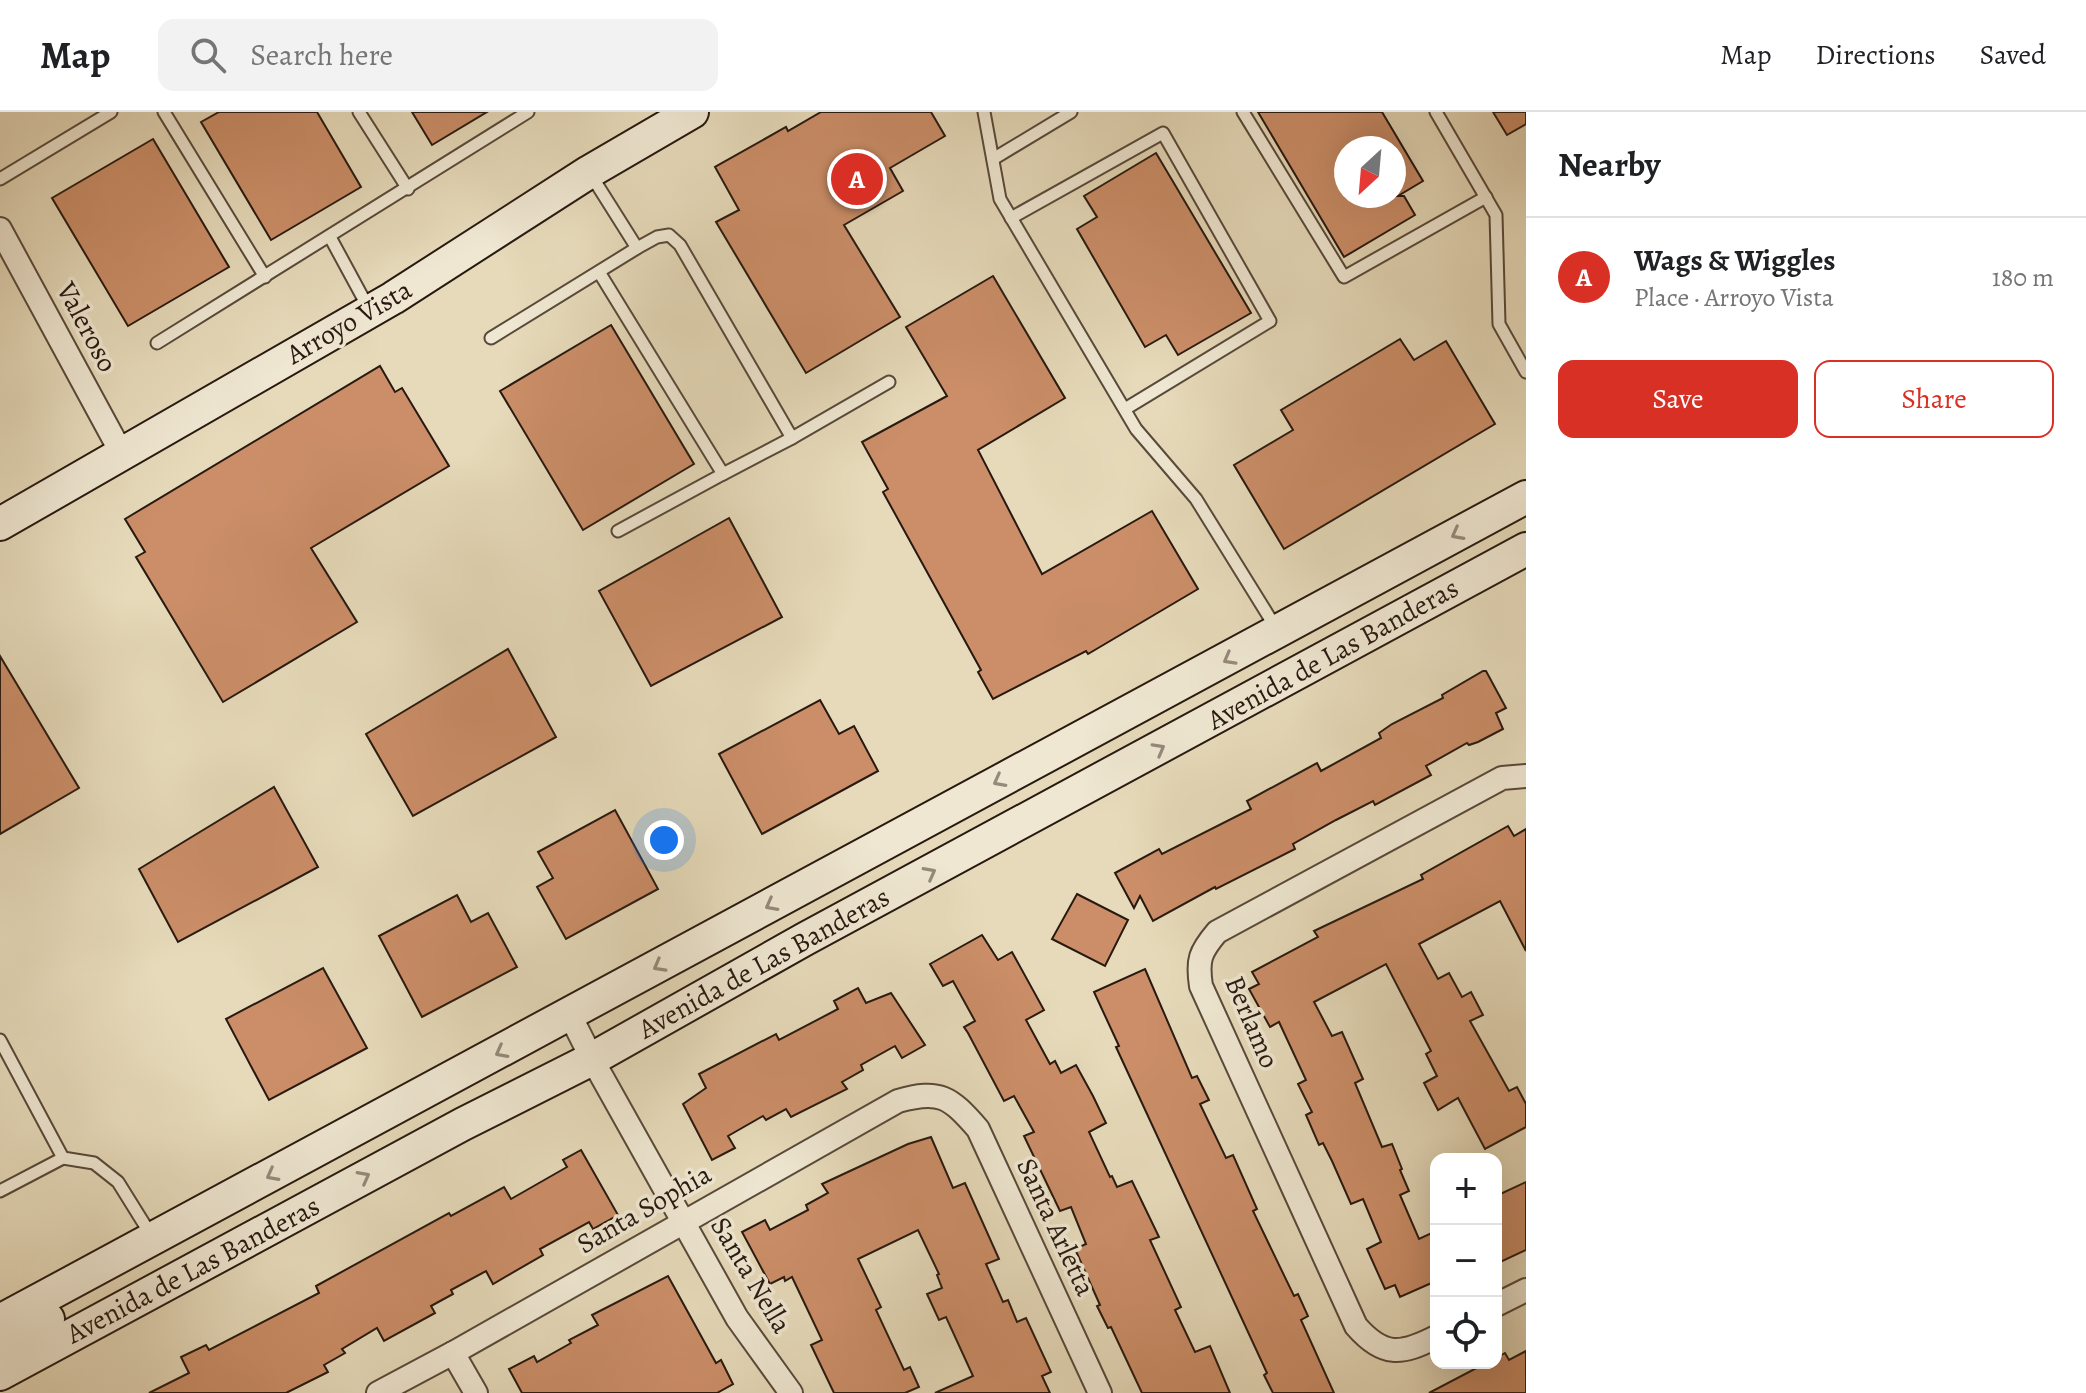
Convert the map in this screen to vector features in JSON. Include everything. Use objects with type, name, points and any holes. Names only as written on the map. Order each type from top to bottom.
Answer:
[{"type":"main road","name":"Arroyo Vista","points":[[0,524],[393,298],[673,120]]},
{"type":"main road","name":"Avenida de Las Banderas","points":[[0,1321],[1526,497]]},
{"type":"main road","name":"Avenida de Las Banderas","points":[[0,1374],[449,1132],[592,1059],[805,939],[1526,549]]},
{"type":"main road","points":[[0,1347],[119,1278],[138,1263],[154,1239]]},
{"type":"street","name":"Valeroso","points":[[0,229],[122,454]]},
{"type":"street","name":"Berlamo","points":[[1430,1340],[1413,1349],[1392,1350],[1372,1344],[1356,1326],[1201,986],[1198,964],[1205,946],[1217,932],[1502,778],[1526,776]]},
{"type":"street","name":"Santa Nella","points":[[570,1015],[737,1318],[791,1393]]},
{"type":"street","name":"Santa Sophia","points":[[378,1393],[898,1101],[923,1094],[944,1098]]},
{"type":"street","name":"Santa Arletta","points":[[944,1098],[959,1106],[978,1129],[1100,1393]]},
{"type":"street","points":[[1502,1302],[1526,1290]]},
{"type":"street","points":[[453,1353],[476,1393]]},
{"type":"lane","points":[[0,179],[111,112]]},
{"type":"lane","points":[[164,112],[265,277]]},
{"type":"lane","points":[[359,112],[408,189]]},
{"type":"lane","points":[[157,343],[528,112]]},
{"type":"lane","points":[[984,112],[1000,199],[1136,429],[1196,499],[1278,632]]},
{"type":"lane","points":[[993,159],[1071,112]]},
{"type":"lane","points":[[1243,112],[1344,277],[1486,197]]},
{"type":"lane","points":[[1436,112],[1496,215],[1499,324],[1526,372]]},
{"type":"lane","points":[[1011,218],[1163,133],[1270,321],[1125,409]]},
{"type":"lane","points":[[589,172],[637,248]]},
{"type":"lane","points":[[491,338],[637,248],[657,237],[669,235],[680,245],[792,438]]},
{"type":"lane","points":[[330,237],[370,309]]},
{"type":"lane","points":[[599,272],[723,474]]},
{"type":"lane","points":[[618,531],[889,382]]},
{"type":"lane","points":[[0,1040],[63,1158]]},
{"type":"lane","points":[[0,1191],[63,1158],[94,1163],[118,1182],[154,1239]]},
{"type":"building","points":[[219,112],[317,112],[361,187],[271,240],[201,122]]},
{"type":"building","points":[[412,112],[487,112],[432,145]]},
{"type":"building","points":[[821,112],[931,112],[945,136],[890,168],[903,191],[844,225],[900,317],[806,373],[716,222],[739,210],[715,167],[786,127],[788,131]]},
{"type":"building","points":[[1258,112],[1382,112],[1396,136],[1334,136],[1334,208],[1406,208],[1406,199],[1415,215],[1344,257]]},
{"type":"building","points":[[1493,112],[1526,112],[1526,124],[1507,135]]},
{"type":"building","points":[[153,139],[229,267],[128,326],[52,198]]},
{"type":"building","points":[[1406,152],[1423,181],[1406,191]]},
{"type":"building","points":[[1156,153],[1251,313],[1178,355],[1166,335],[1145,347],[1077,229],[1097,217],[1084,196]]},
{"type":"building","points":[[993,276],[1065,398],[978,450],[1042,574],[1152,511],[1198,589],[1088,654],[1086,651],[993,699],[978,672],[981,670],[883,492],[888,489],[862,442],[947,396],[906,327]]},
{"type":"building","points":[[611,325],[694,464],[583,530],[500,391]]},
{"type":"building","points":[[1400,339],[1414,360],[1446,341],[1495,424],[1284,549],[1234,465],[1293,430],[1281,410]]},
{"type":"building","points":[[380,366],[395,392],[402,388],[449,466],[311,548],[357,622],[223,702],[136,557],[145,552],[125,519]]},
{"type":"building","points":[[729,518],[782,617],[651,686],[599,591]]},
{"type":"building","points":[[508,649],[556,737],[413,816],[366,734]]},
{"type":"building","points":[[0,656],[79,788],[0,834]]},
{"type":"building","points":[[1486,671],[1506,708],[1496,713],[1503,729],[1478,742],[1467,743],[1426,766],[1431,775],[1375,805],[1373,801],[1336,820],[1293,844],[1295,849],[1153,921],[1140,896],[1134,908],[1115,873],[1159,849],[1162,854],[1251,809],[1247,801],[1317,763],[1321,771],[1381,738],[1379,733],[1392,724],[1443,698],[1442,695]]},
{"type":"building","points":[[820,700],[839,734],[854,726],[878,771],[762,834],[719,754]]},
{"type":"building","points":[[274,787],[318,867],[178,942],[139,869]]},
{"type":"building","points":[[615,810],[658,889],[566,939],[537,887],[553,878],[538,852]]},
{"type":"building","points":[[1508,826],[1514,836],[1526,829],[1526,951],[1500,901],[1419,944],[1438,979],[1449,973],[1462,997],[1471,992],[1483,1015],[1470,1021],[1509,1091],[1517,1087],[1526,1104],[1526,1127],[1485,1149],[1458,1098],[1438,1110],[1424,1083],[1437,1076],[1426,1054],[1431,1051],[1386,964],[1314,1002],[1332,1036],[1342,1032],[1363,1079],[1355,1083],[1382,1147],[1392,1144],[1409,1191],[1400,1195],[1419,1239],[1430,1234],[1430,1284],[1400,1297],[1395,1285],[1385,1289],[1367,1249],[1381,1242],[1363,1199],[1351,1204],[1323,1143],[1319,1145],[1306,1115],[1312,1112],[1298,1084],[1306,1080],[1279,1022],[1270,1027],[1249,989],[1259,984],[1252,972],[1318,937],[1314,931],[1423,879],[1421,875]]},
{"type":"building","points":[[1077,894],[1128,920],[1105,966],[1052,939]]},
{"type":"building","points":[[457,895],[471,922],[488,913],[517,967],[422,1017],[379,936]]},
{"type":"building","points":[[982,935],[998,960],[1012,952],[1044,1010],[1026,1020],[1050,1064],[1055,1061],[1061,1073],[1076,1065],[1093,1096],[1106,1123],[1089,1132],[1117,1187],[1132,1181],[1159,1237],[1150,1240],[1181,1307],[1175,1310],[1195,1352],[1210,1346],[1230,1393],[1142,1393],[1111,1327],[1108,1328],[1097,1306],[1100,1305],[1075,1249],[1086,1244],[1071,1207],[1060,1211],[1024,1136],[1034,1132],[1014,1096],[1004,1101],[964,1027],[975,1021],[953,981],[943,986],[930,964]]},
{"type":"building","points":[[323,968],[367,1048],[269,1100],[226,1019]]},
{"type":"building","points":[[1145,969],[1192,1078],[1197,1076],[1209,1100],[1200,1104],[1226,1158],[1233,1155],[1257,1209],[1253,1211],[1294,1296],[1298,1294],[1308,1316],[1301,1320],[1334,1393],[1273,1393],[1264,1375],[1267,1373],[1116,1047],[1119,1046],[1094,992]]},
{"type":"building","points":[[858,988],[866,1003],[891,993],[925,1045],[902,1058],[895,1046],[861,1065],[863,1070],[842,1082],[847,1089],[791,1117],[786,1109],[766,1120],[763,1116],[728,1136],[735,1148],[712,1160],[683,1104],[706,1088],[699,1074],[776,1034],[779,1040],[838,1009],[834,1001]]},
{"type":"building","points":[[931,1137],[953,1188],[965,1183],[999,1259],[986,1264],[1003,1302],[1008,1300],[1017,1322],[1026,1318],[1051,1372],[1042,1376],[1050,1393],[935,1393],[973,1376],[946,1317],[939,1320],[927,1294],[942,1288],[939,1274],[918,1230],[858,1259],[881,1307],[876,1310],[904,1370],[910,1367],[919,1387],[905,1393],[834,1393],[811,1345],[822,1340],[792,1277],[785,1281],[784,1277],[770,1284],[742,1232],[765,1220],[770,1230],[808,1210],[806,1205],[828,1193],[822,1184],[908,1144]]},
{"type":"building","points":[[581,1150],[618,1215],[593,1229],[589,1222],[540,1249],[543,1255],[493,1284],[486,1271],[451,1290],[453,1294],[431,1306],[435,1313],[384,1341],[377,1328],[342,1349],[345,1353],[324,1365],[328,1372],[286,1393],[149,1393],[189,1373],[181,1357],[206,1345],[209,1350],[319,1293],[316,1286],[449,1213],[451,1216],[504,1187],[511,1199],[567,1167],[563,1160]]},
{"type":"building","points":[[1526,1182],[1526,1250],[1502,1261],[1502,1225],[1502,1193]]},
{"type":"building","points":[[668,1276],[716,1363],[721,1360],[733,1384],[717,1393],[522,1393],[509,1369],[534,1356],[537,1362],[571,1343],[569,1340],[598,1325],[592,1315]]},
{"type":"building","points":[[1526,1351],[1526,1393],[1429,1393],[1475,1369],[1502,1369],[1502,1355],[1505,1353],[1509,1360]]},
{"type":"place","name":"Wags & Wiggles","points":[[857,179]]}]
